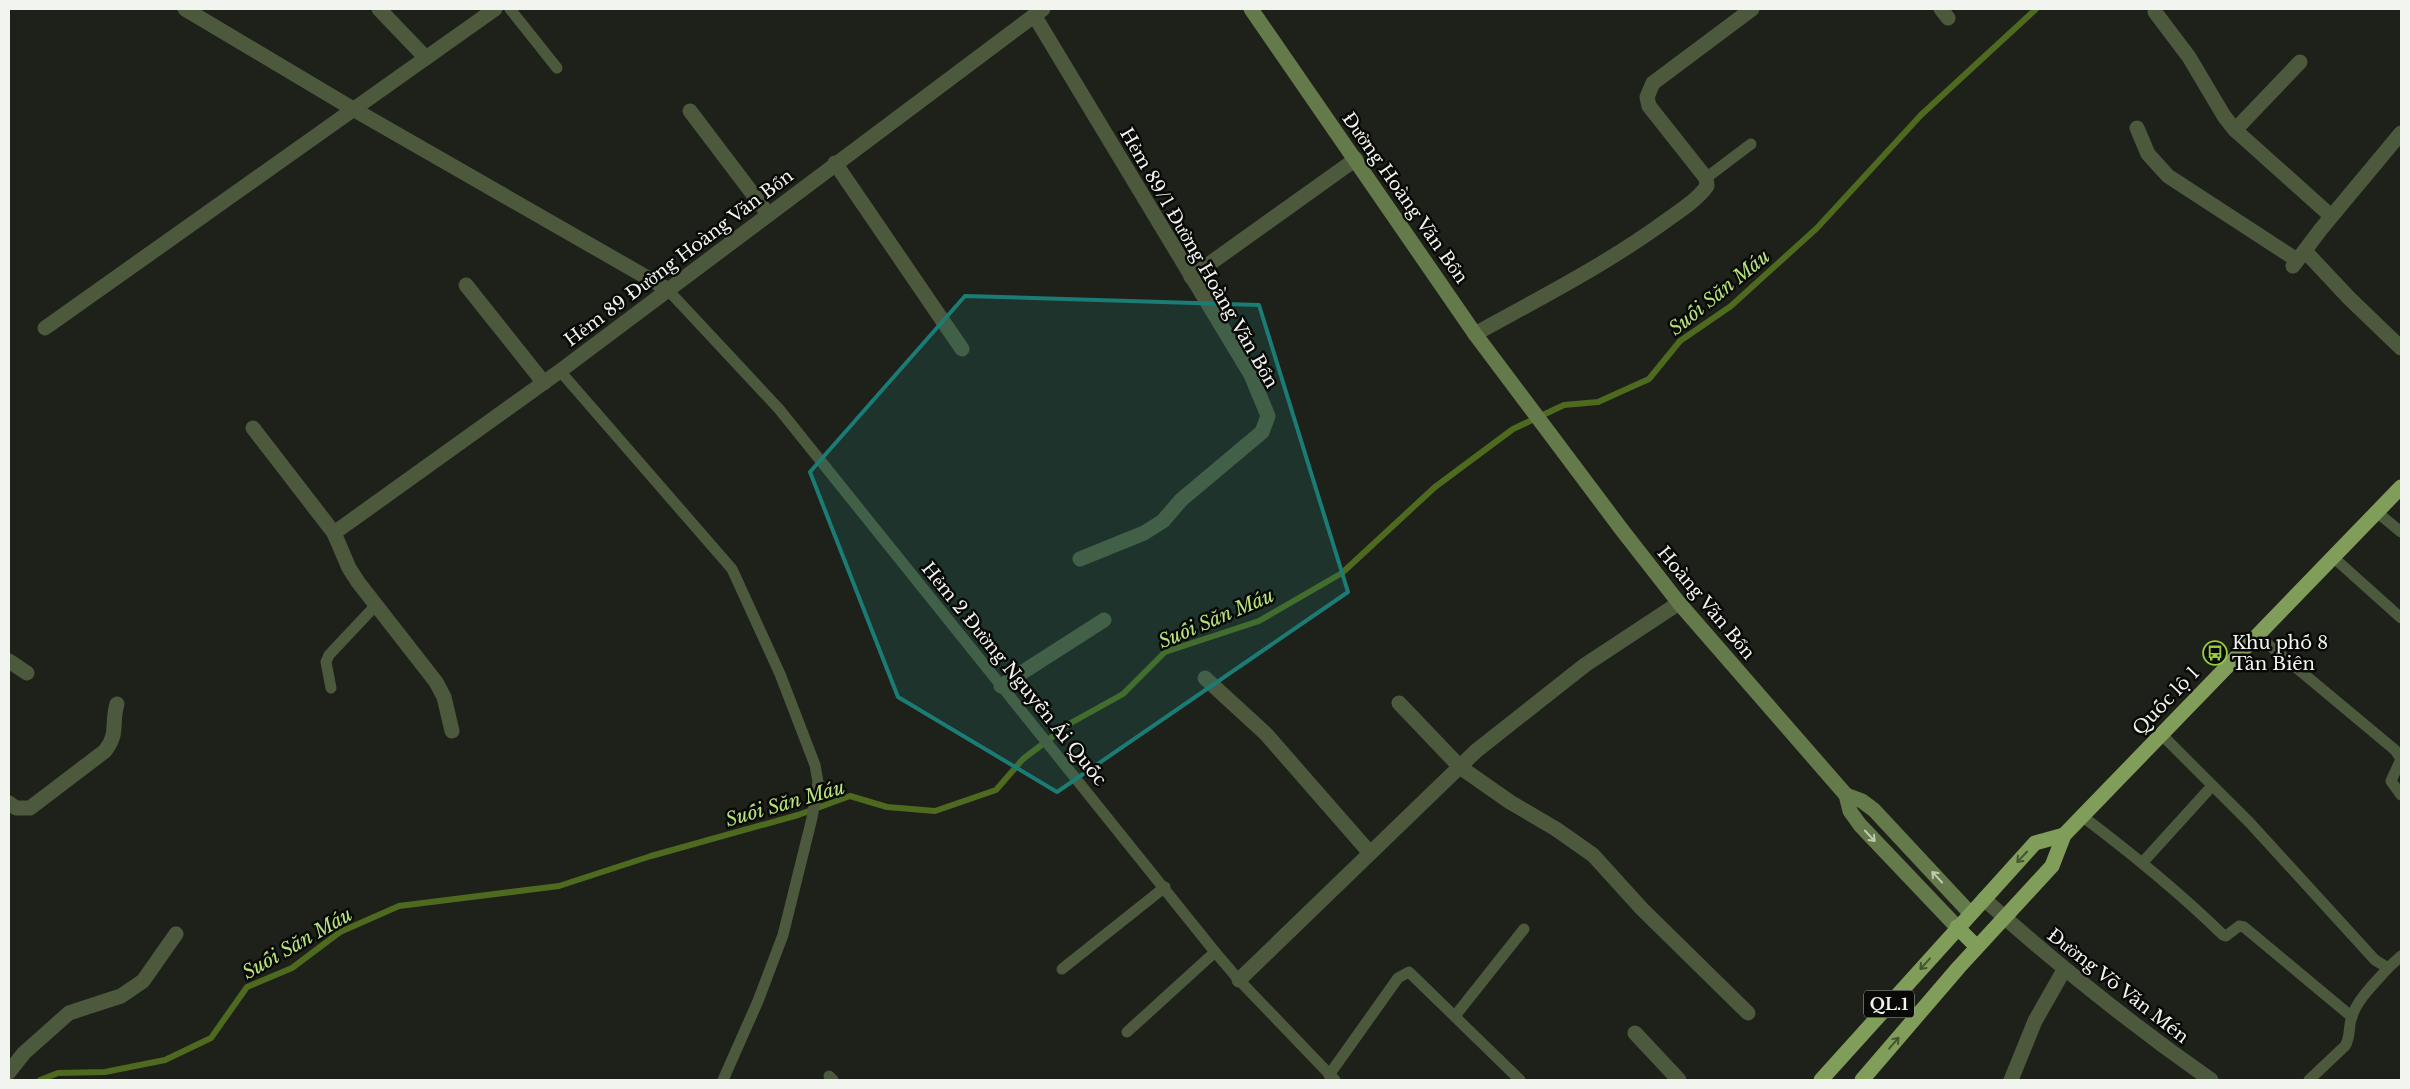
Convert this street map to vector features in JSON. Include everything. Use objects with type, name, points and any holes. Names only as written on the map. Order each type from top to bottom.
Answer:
[{"type":"highway","name":"Quốc lộ 1","points":[[1862,1080],[2004,917],[2052,866],[2064,835],[2333,557],[2400,491]]},
{"type":"highway","name":"QL.1","points":[[1821,1080],[1957,927],[2035,843],[2064,835]]},
{"type":"highway","points":[[1970,913],[1990,933]]},
{"type":"highway","points":[[1957,927],[1978,947]]},
{"type":"main road","name":"Đường Hoàng Văn Bổn","points":[[1251,9],[1475,334],[1529,406]]},
{"type":"main road","name":"Hoàng Văn Bổn","points":[[1529,406],[1679,603],[1846,795],[1850,811],[1860,825],[1957,927]]},
{"type":"main road","name":"Hoàng Văn Bổn","points":[[1846,795],[1862,801],[1874,810],[1970,913]]},
{"type":"street","points":[[185,9],[353,109],[666,290]]},
{"type":"street","points":[[379,9],[426,58]]},
{"type":"street","points":[[45,328],[495,9]]},
{"type":"street","points":[[1475,334],[1647,234],[1700,196],[1707,186],[1706,178],[1649,106],[1647,97],[1653,83],[1752,9]]},
{"type":"street","name":"Hẻm 89 Đường Hoàng Văn Bổn","points":[[334,533],[560,372],[666,290],[1039,12]]},
{"type":"street","name":"Hẻm 89/1 Đường Hoàng Văn Bổn","points":[[1039,12],[1191,277],[1251,375],[1268,416],[1262,432],[1181,500],[1163,521],[1144,533],[1080,559]]},
{"type":"street","points":[[2155,12],[2189,58],[2224,116],[2235,130],[2332,216]]},
{"type":"street","points":[[2235,130],[2300,62]]},
{"type":"street","points":[[690,111],[768,214]]},
{"type":"street","points":[[2137,128],[2148,154],[2168,176],[2298,259],[2354,304],[2401,348]]},
{"type":"street","points":[[2298,259],[2401,133]]},
{"type":"street","points":[[1191,277],[1356,159]]},
{"type":"street","points":[[836,164],[962,349]]},
{"type":"street","points":[[466,285],[544,383]]},
{"type":"street","points":[[253,428],[334,533],[349,568],[436,682],[444,697],[452,731]]},
{"type":"street","points":[[1239,980],[1476,751],[1585,665],[1679,603]]},
{"type":"street","points":[[1001,686],[1104,620]]},
{"type":"street","points":[[9,661],[27,673]]},
{"type":"street","points":[[1206,678],[1266,734],[1370,853]]},
{"type":"street","points":[[1399,703],[1460,766],[1510,802],[1556,829],[1593,855],[1642,909],[1748,1012]]},
{"type":"street","points":[[9,803],[16,808],[30,808],[105,752],[113,741],[113,716],[117,704]]},
{"type":"street","name":"Đường Võ Văn Mén","points":[[1984,898],[2064,970],[2153,1040],[2210,1080]]},
{"type":"street","points":[[10,1067],[69,1014],[121,996],[143,980],[176,934]]},
{"type":"street","points":[[2011,1080],[2035,1021],[2064,970]]},
{"type":"street","points":[[1636,1033],[1679,1080]]},
{"type":"lane","points":[[510,9],[557,68]]},
{"type":"lane","points":[[1706,178],[1751,144]]},
{"type":"lane","name":"Hẻm 2 Đường Nguyễn Ái Quốc","points":[[666,290],[779,409],[1037,731],[1165,887],[1214,952],[1332,1078]]},
{"type":"lane","points":[[560,372],[732,569],[780,674],[815,765],[818,782],[812,818],[783,935],[758,1001],[723,1080]]},
{"type":"lane","points":[[2378,513],[2401,532]]},
{"type":"lane","points":[[2333,557],[2401,618]]},
{"type":"lane","points":[[331,688],[326,662],[328,655],[376,605]]},
{"type":"lane","points":[[2257,635],[2395,750],[2401,758],[2391,781],[2401,795]]},
{"type":"lane","points":[[2161,734],[2250,824],[2375,960],[2388,968]]},
{"type":"lane","points":[[2143,862],[2212,786]]},
{"type":"lane","points":[[2082,816],[2143,862],[2152,873],[2196,909],[2223,935],[2226,936],[2239,926],[2244,927],[2352,1016]]},
{"type":"lane","points":[[1062,969],[1165,887]]},
{"type":"lane","points":[[1455,1016],[1524,929]]},
{"type":"lane","points":[[1127,1032],[1214,952]]},
{"type":"lane","points":[[2308,1080],[2345,1046],[2348,1041],[2352,1016],[2358,1002],[2401,956]]},
{"type":"lane","points":[[1332,1078],[1398,978],[1410,972],[1520,1080]]},
{"type":"highlighted area","points":[[965,296],[1259,305],[1348,592],[1057,792],[898,697],[810,472]]},
{"type":"waterway","name":"Suối Săn Máu","points":[[40,1080],[58,1073],[105,1072],[165,1060],[211,1038],[247,987],[292,968],[340,932],[399,906],[559,886],[651,856],[798,815],[850,796],[887,807],[935,811],[996,790],[1023,759],[1069,724],[1123,694],[1165,652],[1259,621],[1342,573],[1435,487],[1513,429],[1564,405],[1598,402],[1649,379],[1680,341],[1731,306],[1817,228],[1921,115],[2036,9]]},
{"type":"place","name":"Khu phố 8 Tân Biên","points":[[2215,653]]}]
